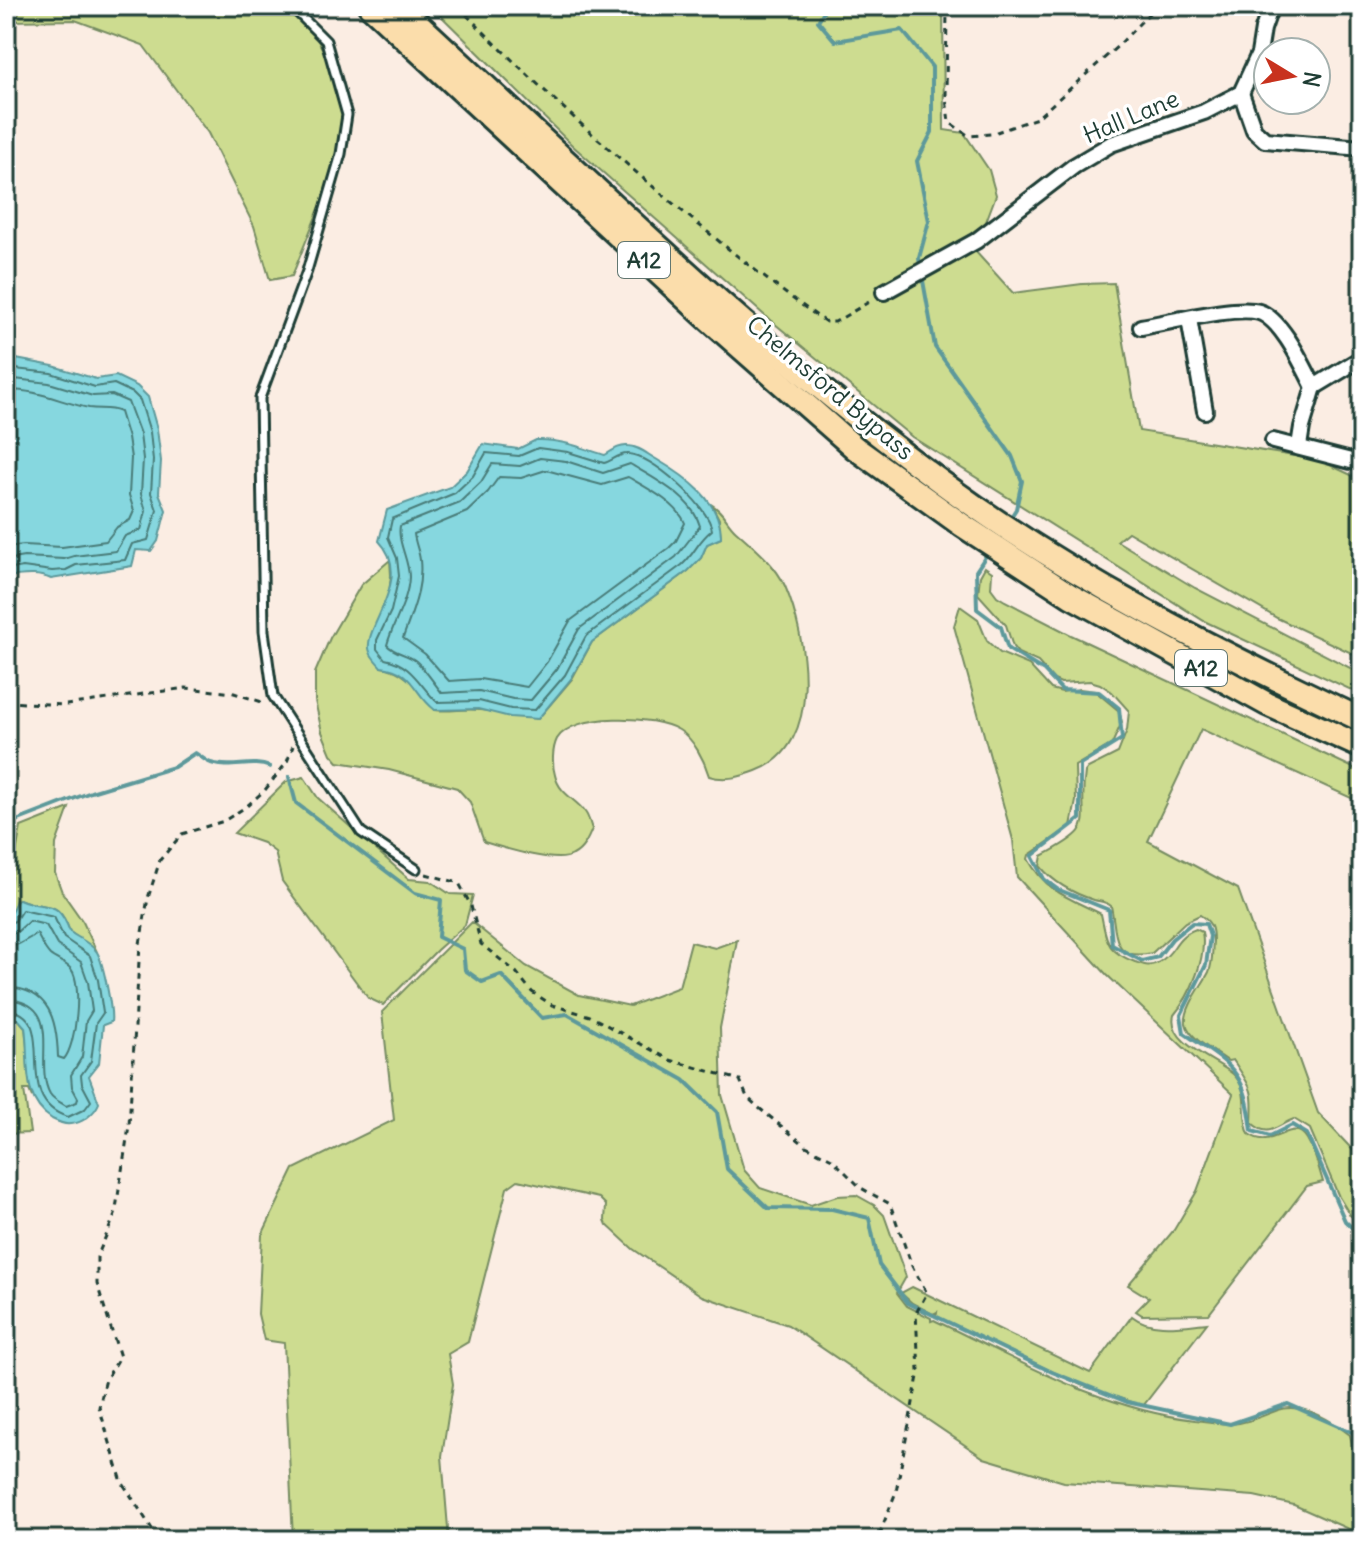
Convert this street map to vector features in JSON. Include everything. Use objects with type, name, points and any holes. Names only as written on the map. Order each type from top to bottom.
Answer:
[{"type":"highway","name":"Chelmsford Bypass","points":[[370,6],[705,316],[855,448],[930,502],[1049,568],[1362,720]]},
{"type":"highway","name":"Chelmsford Bypass","points":[[399,6],[710,292],[859,420],[1049,568],[1071,596],[1267,704],[1362,747]]},
{"type":"street","points":[[1271,6],[1259,54],[1241,93],[1254,130],[1265,140],[1362,148]]},
{"type":"street","name":"Hall Lane","points":[[884,292],[976,241],[1074,166],[1111,144],[1204,112],[1241,93]]},
{"type":"street","points":[[1141,327],[1239,311],[1260,312],[1277,325],[1314,387]]},
{"type":"street","points":[[1189,319],[1205,411]]},
{"type":"street","points":[[1299,446],[1314,387],[1362,358]]},
{"type":"street","points":[[1273,441],[1351,461]]},
{"type":"lane","points":[[291,6],[326,41],[347,115],[341,154],[311,257],[260,398],[264,631],[273,696],[361,832],[416,869]]},
{"type":"path","points":[[458,6],[513,62],[633,170],[778,290],[826,322],[835,322],[884,292]]},
{"type":"path","points":[[947,6],[946,98],[949,122],[969,136],[991,134],[1037,118],[1119,45],[1156,6]]},
{"type":"path","points":[[6,702],[66,705],[186,688],[234,693],[280,708]]},
{"type":"path","points":[[159,1540],[122,1482],[99,1407],[106,1379],[120,1357],[97,1284],[97,1257],[115,1215],[129,1126],[140,944],[148,898],[160,860],[182,834],[224,821],[265,790],[287,762],[297,732]]},
{"type":"path","points":[[416,869],[459,883],[471,906],[481,944],[516,972],[532,992],[552,1005],[590,1016],[670,1060],[740,1080],[747,1097],[759,1108],[806,1146],[832,1159],[861,1188],[890,1204],[912,1266],[927,1293],[916,1313],[919,1371],[896,1492],[877,1540]]},
{"type":"green space","points":[[6,6],[290,6],[304,15],[330,63],[342,112],[341,154],[292,276],[270,280],[254,226],[208,133],[143,45],[75,20],[6,21]]},
{"type":"green space","points":[[431,6],[943,6],[944,130],[964,133],[989,170],[996,195],[975,251],[1013,293],[1114,283],[1139,431],[1319,460],[1362,480],[1362,658],[1277,618],[1128,532],[1117,541],[1195,588],[1362,674],[1362,695],[1204,621],[912,437],[763,314],[573,146]]},
{"type":"green space","points":[[712,505],[776,571],[793,608],[804,660],[805,688],[793,739],[778,758],[744,775],[727,778],[709,776],[694,744],[679,730],[668,725],[634,719],[596,720],[579,724],[557,739],[553,767],[560,787],[585,812],[592,829],[577,853],[555,858],[484,842],[470,802],[457,788],[389,770],[338,762],[331,754],[315,701],[315,673],[330,638],[361,585],[390,560],[381,667],[405,677],[435,710],[474,710],[538,719],[572,679],[592,642],[688,571],[701,558],[707,544],[721,538],[719,519]]},
{"type":"green space","points":[[985,567],[992,572],[991,588],[1005,601],[1362,772],[1362,803],[1201,729],[1148,841],[1238,889],[1318,1113],[1362,1160],[1362,1225],[1350,1215],[1339,1197],[1310,1129],[1294,1119],[1273,1129],[1258,1128],[1252,1123],[1250,1089],[1233,1060],[1228,1061],[1210,1049],[1188,1029],[1188,1011],[1211,964],[1213,932],[1207,920],[1200,915],[1185,922],[1152,953],[1129,953],[1118,943],[1111,906],[1064,887],[1040,866],[1042,856],[1061,846],[1080,830],[1084,815],[1085,772],[1118,753],[1127,730],[1129,711],[1100,684],[1090,681],[1061,683],[1054,680],[1038,662],[1018,653],[1006,625],[978,594],[980,576]]},
{"type":"green space","points":[[960,606],[978,619],[987,641],[1000,653],[1029,665],[1051,689],[1062,692],[1080,689],[1095,691],[1119,711],[1122,722],[1112,744],[1075,766],[1076,801],[1071,826],[1029,855],[1028,859],[1035,870],[1059,893],[1101,914],[1109,944],[1118,954],[1135,962],[1156,964],[1189,932],[1196,929],[1202,932],[1202,953],[1196,975],[1174,1015],[1178,1034],[1195,1050],[1233,1074],[1238,1081],[1244,1095],[1249,1134],[1266,1139],[1288,1132],[1301,1133],[1310,1144],[1316,1160],[1323,1182],[1307,1186],[1209,1314],[1142,1315],[1136,1311],[1149,1298],[1128,1285],[1174,1230],[1197,1191],[1233,1094],[1107,975],[1017,877],[1013,840],[954,626]]},
{"type":"green space","points":[[304,777],[318,798],[409,879],[430,881],[450,894],[473,895],[465,925],[383,1005],[368,998],[282,881],[275,852],[263,843],[234,833],[286,782]]},
{"type":"green space","points":[[69,808],[56,844],[55,873],[62,892],[83,922],[97,952],[70,932],[56,909],[19,899],[16,900],[6,935],[6,904],[21,827]]},
{"type":"green space","points":[[472,922],[526,966],[579,995],[630,1006],[679,987],[691,942],[715,948],[737,940],[720,1028],[722,1095],[744,1170],[760,1188],[811,1205],[837,1196],[856,1195],[874,1205],[884,1215],[906,1277],[897,1293],[907,1306],[931,1318],[931,1321],[1061,1381],[1126,1405],[1222,1424],[1255,1419],[1287,1408],[1307,1410],[1325,1418],[1350,1435],[1353,1448],[1362,1458],[1362,1533],[1294,1505],[1254,1496],[1064,1482],[984,1458],[788,1325],[702,1296],[633,1249],[607,1225],[606,1205],[599,1198],[518,1180],[507,1188],[468,1342],[448,1354],[453,1384],[442,1456],[449,1540],[293,1540],[284,1343],[264,1340],[258,1314],[262,1235],[294,1169],[394,1120],[382,1012]]},
{"type":"green space","points":[[6,1016],[19,1020],[25,1027],[32,1097],[29,1090],[24,1090],[30,1133],[6,1134]]},
{"type":"green space","points":[[912,1287],[1090,1373],[1132,1316],[1158,1326],[1207,1323],[1143,1406],[1081,1385],[936,1316],[937,1312],[933,1314],[912,1303],[901,1293]]},
{"type":"water","points":[[11,358],[96,379],[116,376],[137,386],[148,397],[157,429],[161,461],[159,493],[166,510],[158,541],[151,551],[136,550],[132,566],[51,579],[34,575],[6,577],[6,361]]},
{"type":"water","points":[[536,440],[562,442],[605,455],[625,446],[642,451],[679,473],[700,491],[715,512],[721,538],[707,544],[701,558],[688,571],[592,642],[571,679],[538,719],[510,717],[478,709],[435,710],[407,678],[392,669],[381,667],[370,652],[369,642],[390,587],[392,571],[389,556],[379,541],[387,510],[450,487],[467,471],[483,444],[518,449]]},
{"type":"water","points":[[19,899],[61,913],[70,932],[97,952],[105,975],[111,1022],[103,1025],[99,1063],[89,1076],[99,1103],[88,1117],[75,1124],[63,1124],[52,1119],[35,1101],[28,1078],[25,1027],[19,1020],[6,1016],[7,936],[9,920]]},
{"type":"waterway","points":[[827,6],[818,21],[835,41],[902,30],[932,67],[932,132],[917,161],[929,221],[919,258],[920,266]]},
{"type":"waterway","points":[[922,275],[935,347],[1012,456],[1022,481],[1016,509],[1009,520]]},
{"type":"waterway","points":[[989,551],[976,571],[977,609],[1001,627],[1008,649],[1044,671],[1062,690],[1099,692],[1119,708],[1122,739],[1080,765],[1080,819],[1032,856],[1044,879],[1057,889],[1109,910],[1112,945],[1142,961],[1158,957],[1172,939],[1192,923],[1206,924],[1210,936],[1206,965],[1181,1015],[1184,1033],[1234,1072],[1245,1094],[1252,1131],[1270,1136],[1292,1125],[1307,1134],[1345,1221],[1362,1237]]},
{"type":"waterway","points":[[6,825],[91,792],[174,767],[195,753],[219,765],[256,764],[270,767]]},
{"type":"waterway","points":[[289,777],[296,803],[415,893],[441,900],[438,937],[463,949],[465,970],[482,982],[501,975],[542,1018],[567,1014],[684,1080],[717,1112],[727,1169],[768,1208],[832,1209],[869,1218],[879,1265],[908,1303],[1052,1372],[1127,1402],[1230,1424],[1288,1404],[1356,1434],[1362,1454]]}]
